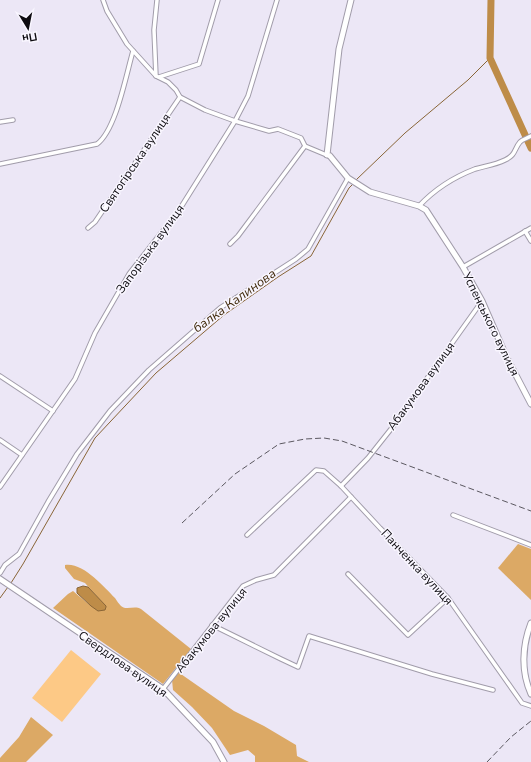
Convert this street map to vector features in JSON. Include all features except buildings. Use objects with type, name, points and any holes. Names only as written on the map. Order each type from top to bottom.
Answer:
[{"type":"street","points":[[103,0],[107,11],[127,44],[157,76],[168,82],[176,90],[180,97],[205,110],[236,121],[269,132],[278,129],[301,138],[305,146],[328,156],[339,49],[351,0]]},
{"type":"street","points":[[157,0],[154,30],[157,76]]},
{"type":"street","points":[[157,76],[199,64],[218,0]]},
{"type":"street","name":"Запорізька вулиця","points":[[0,487],[75,379],[95,333],[129,274],[176,215],[236,121],[248,96],[277,0]]},
{"type":"street","points":[[0,164],[97,144],[105,137],[112,121],[133,51]]},
{"type":"street","name":"Святогірська вулиця","points":[[88,228],[95,222],[180,97]]},
{"type":"street","points":[[0,122],[13,120]]},
{"type":"street","points":[[419,206],[436,190],[452,180],[475,169],[497,164],[506,160],[528,137]]},
{"type":"street","points":[[230,244],[243,230],[305,146]]},
{"type":"street","name":"Успенського вулиця","points":[[328,156],[348,178],[362,188],[370,192],[419,206],[426,210],[463,267],[482,301],[507,358],[531,404]]},
{"type":"street","points":[[0,573],[5,565],[20,554],[48,502],[74,460],[110,411],[149,370],[220,308],[296,259],[308,249],[348,178]]},
{"type":"street","points":[[463,267],[531,228]]},
{"type":"street","points":[[525,231],[531,241]]},
{"type":"street","name":"Абакумова вулиця","points":[[341,486],[368,458],[391,429],[482,301]]},
{"type":"street","points":[[0,376],[53,411]]},
{"type":"street","points":[[0,440],[22,455]]},
{"type":"street","name":"Панченка вулиця","points":[[247,535],[316,470],[324,471],[341,486],[448,598],[522,703],[531,706]]},
{"type":"street","name":"Абакумова вулиця","points":[[163,689],[243,586],[274,575],[351,497]]},
{"type":"street","points":[[453,515],[531,545]]},
{"type":"street","points":[[348,574],[408,635],[448,598]]},
{"type":"street","name":"Свердлова вулиця","points":[[0,579],[163,689],[213,742],[224,762]]},
{"type":"street","points":[[531,623],[530,631],[526,635],[523,668],[526,683],[531,694]]},
{"type":"street","points":[[212,625],[298,667],[308,636],[432,674],[493,690]]},
{"type":"shaded area","points":[[518,544],[531,549],[531,600],[498,568]]},
{"type":"shaded area","points":[[65,565],[79,567],[86,571],[115,598],[121,606],[126,608],[141,609],[191,649],[163,684],[53,608],[73,591],[91,606],[106,607],[85,583],[74,579],[65,568]]},
{"type":"shaded area","points":[[83,586],[88,587],[106,606],[105,610],[98,611],[77,593],[77,588]]},
{"type":"shaded area","points":[[71,650],[101,674],[62,722],[32,698]]},
{"type":"shaded area","points":[[178,672],[234,711],[264,726],[296,745],[297,756],[309,762],[255,762],[255,756],[248,750],[230,755],[212,728],[173,690],[172,680]]},
{"type":"shaded area","points":[[31,717],[53,735],[26,762],[0,762],[0,758],[19,737]]},
{"type":"waterway","points":[[491,0],[490,58],[531,148]]},
{"type":"waterway","name":"балка Калинова","points":[[356,180],[405,133],[468,80],[490,58]]},
{"type":"waterway","name":"балка Калинова","points":[[11,583],[95,438],[156,373],[224,315],[311,256],[349,188],[353,184]]},
{"type":"waterway","name":"балка Калинова","points":[[0,598],[8,587]]},
{"type":"railway","points":[[182,523],[235,474],[279,444],[305,439],[324,438],[342,441],[531,511]]},
{"type":"railway","points":[[487,762],[511,737],[531,721]]}]
